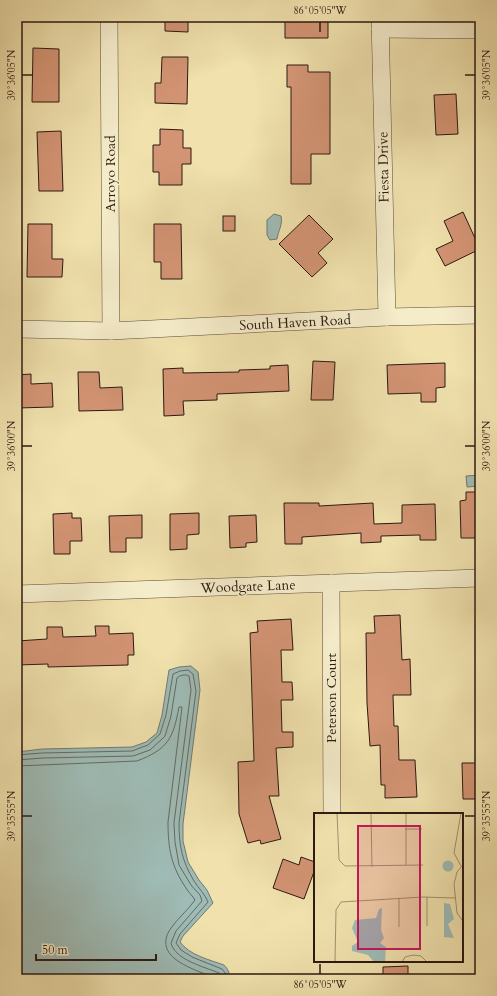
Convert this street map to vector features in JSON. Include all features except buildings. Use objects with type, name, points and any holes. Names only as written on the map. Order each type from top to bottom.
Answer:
[{"type":"street","name":"Arroyo Road","points":[[109,17],[111,331]]},
{"type":"street","points":[[380,23],[480,30]]},
{"type":"street","name":"Fiesta Drive","points":[[380,23],[387,317]]},
{"type":"street","name":"South Haven Road","points":[[17,329],[111,331],[387,317],[480,315]]},
{"type":"street","name":"Woodgate Lane","points":[[17,594],[480,578]]},
{"type":"street","name":"Peterson Court","points":[[330,583],[332,813]]},
{"type":"water","points":[[274,214],[281,216],[281,222],[277,239],[270,240],[267,235],[267,220]]},
{"type":"water","points":[[480,475],[480,486],[467,487],[466,476]]},
{"type":"water","points":[[191,666],[198,672],[200,690],[183,824],[183,841],[188,862],[207,890],[213,903],[183,936],[180,942],[194,954],[224,965],[227,968],[229,979],[17,979],[17,752],[42,749],[132,747],[146,742],[157,733],[162,715],[169,670]]}]
